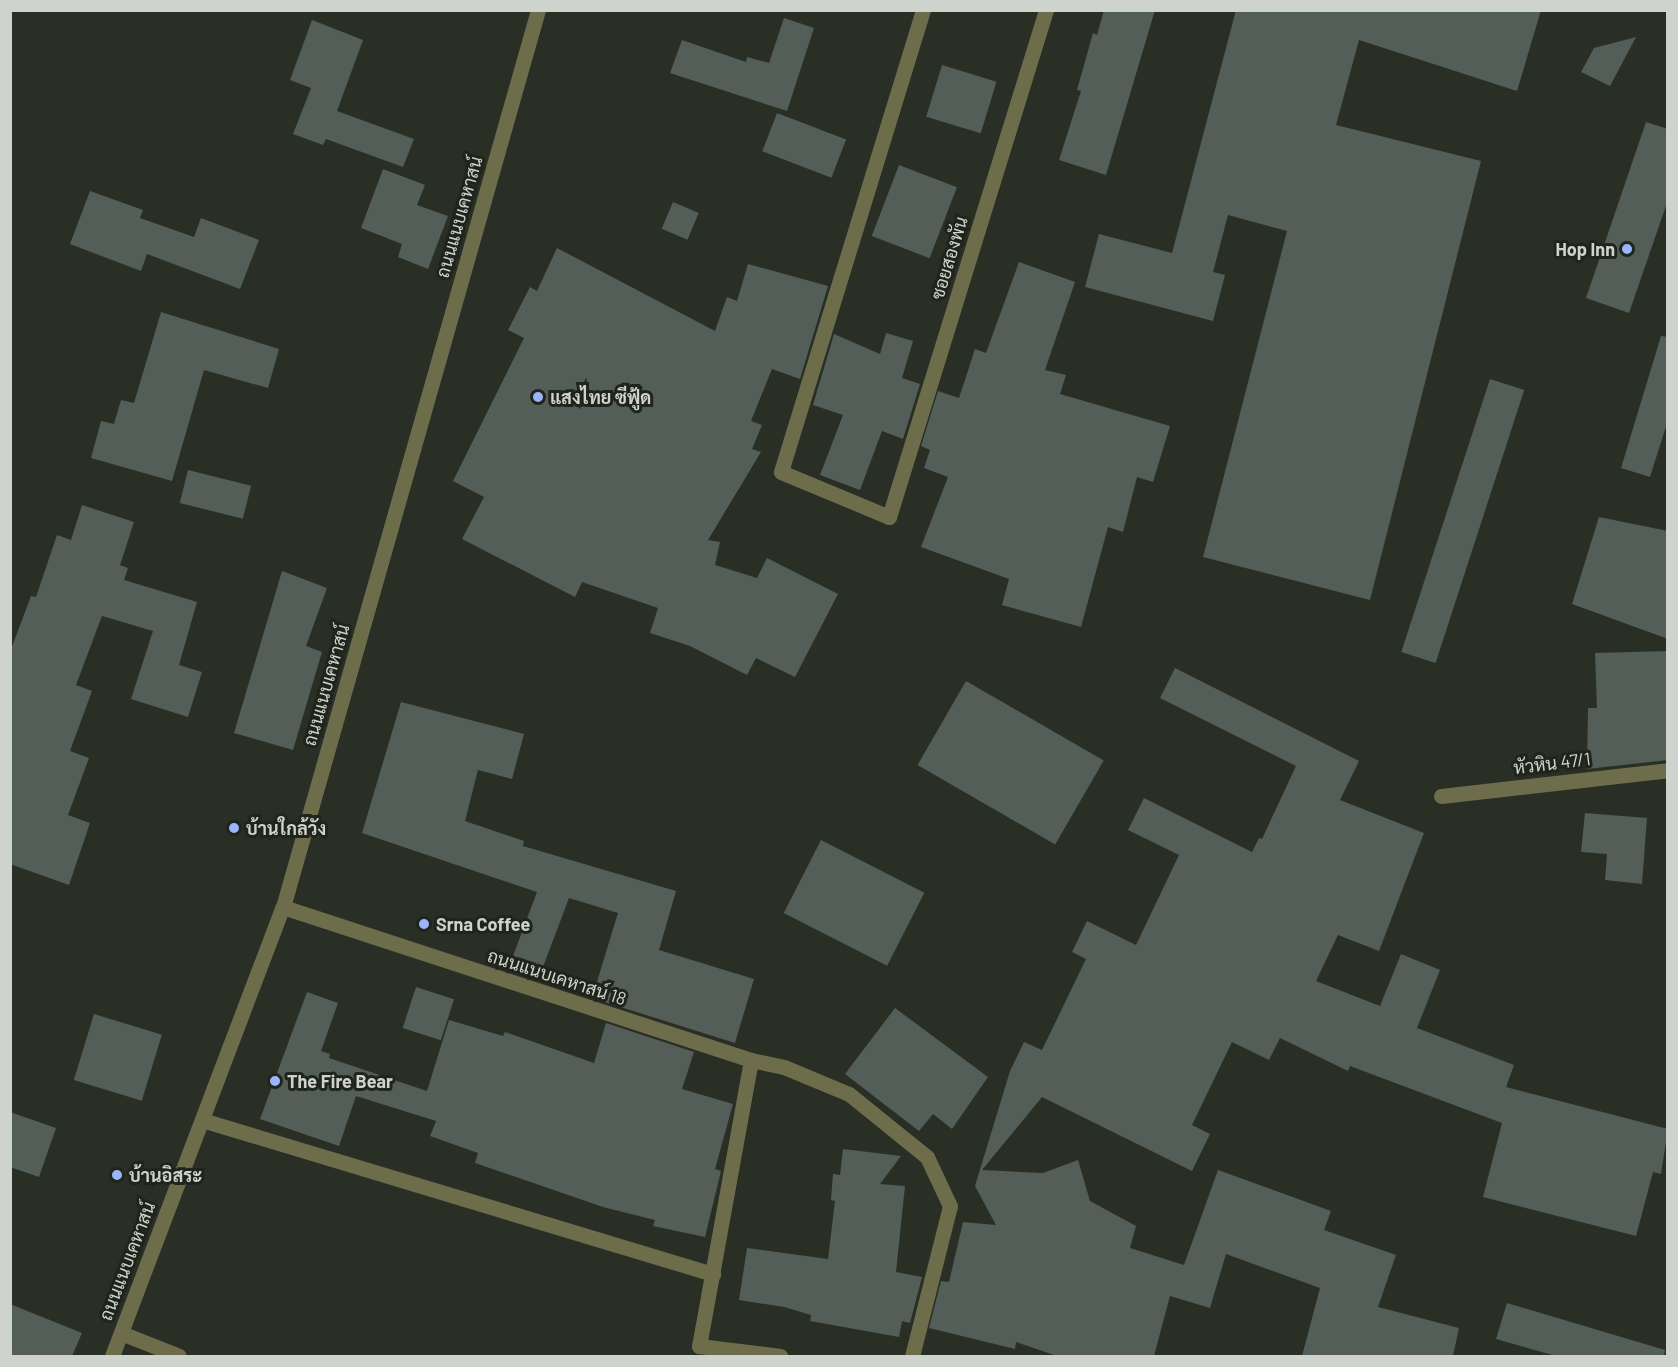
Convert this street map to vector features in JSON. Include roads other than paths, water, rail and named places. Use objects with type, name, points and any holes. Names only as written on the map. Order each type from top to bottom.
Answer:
[{"type":"street","name":"ถนนแนบเคหาสน์","points":[[112,1356],[283,907],[538,10]]},
{"type":"street","name":"ซอยสองพัน","points":[[923,10],[781,472],[889,517],[1044,11]]},
{"type":"street","name":"หัวหิน 47/1","points":[[1441,796],[1668,770]]},
{"type":"street","name":"ถนนแนบเคหาสน์ 18","points":[[283,907],[751,1060],[784,1067],[849,1094],[927,1157],[950,1206],[912,1356]]},
{"type":"street","points":[[751,1060],[699,1346],[780,1356]]},
{"type":"street","points":[[202,1120],[712,1274]]},
{"type":"street","points":[[121,1333],[179,1356]]},
{"type":"place","name":"Hop Inn","points":[[1627,249]]},
{"type":"place","name":"แสงไทย ซีฟู้ด","points":[[538,397]]},
{"type":"place","name":"บ้านใกล้วัง","points":[[234,828]]},
{"type":"place","name":"Srna Coffee","points":[[424,924]]},
{"type":"place","name":"The Fire Bear","points":[[275,1081]]},
{"type":"place","name":"บ้านอิสระ","points":[[117,1175]]}]
